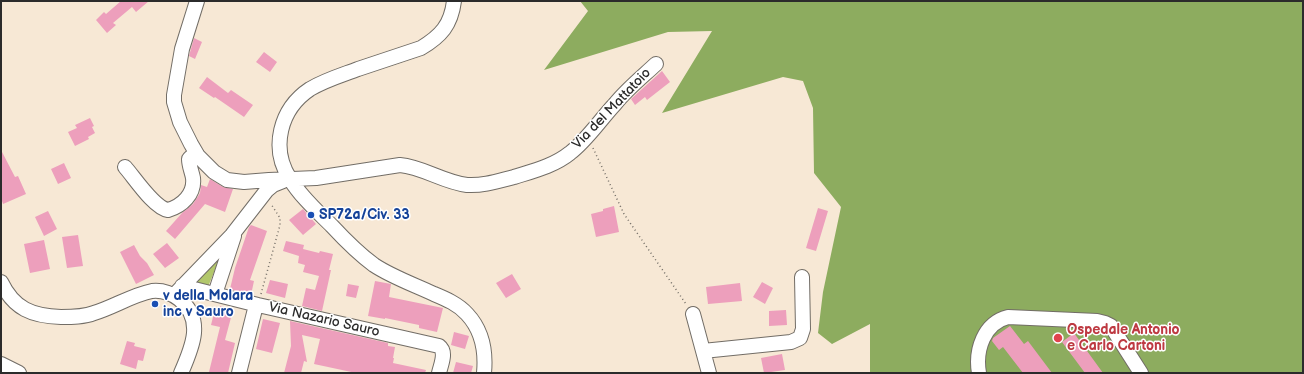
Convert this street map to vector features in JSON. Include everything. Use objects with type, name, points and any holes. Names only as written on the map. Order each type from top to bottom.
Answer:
[{"type":"street","name":"Via del Mattatoio","points":[[197,1],[183,45],[174,99],[175,109],[180,122],[198,156],[217,175],[235,182],[330,177],[400,165],[413,167],[438,178],[460,184],[488,184],[534,170],[560,160],[574,150],[624,93],[656,64]]},
{"type":"street","points":[[454,1],[453,12],[447,26],[428,44],[421,48],[324,82],[310,90],[296,101],[284,120],[280,136],[282,161],[290,179],[308,203],[358,252],[375,266],[452,302],[467,313],[476,325],[482,340],[485,363],[484,373]]},
{"type":"street","points":[[125,167],[154,201],[165,210],[168,210],[179,206],[188,196],[193,183],[189,159],[191,157],[198,156]]},
{"type":"street","points":[[181,373],[193,342],[194,323],[189,309],[182,301],[178,290],[236,230],[265,193],[275,184],[290,179]]},
{"type":"street","points":[[215,294],[236,230]]},
{"type":"street","points":[[703,351],[798,340],[803,331],[802,277]]},
{"type":"street","name":"Via Nazario Sauro","points":[[1,282],[19,306],[32,313],[47,316],[75,317],[93,314],[152,291],[178,290],[215,294],[257,305],[439,346],[444,353],[439,373]]},
{"type":"street","points":[[239,373],[257,305]]},
{"type":"street","points":[[693,314],[709,373]]},
{"type":"street","points":[[979,373],[978,359],[983,337],[993,324],[1000,319],[1008,317],[1097,321],[1108,324],[1115,332],[1141,373]]},
{"type":"street","points":[[1,364],[18,373]]},
{"type":"path","points":[[587,136],[624,214],[693,314]]},
{"type":"path","points":[[257,305],[280,225],[280,218],[265,193]]},
{"type":"green space","points":[[580,1],[1303,1],[1303,373],[870,373],[870,324],[832,344],[818,333],[823,292],[841,207],[814,173],[813,108],[803,81],[783,77],[662,113],[712,31],[668,32],[544,70],[588,11]]},
{"type":"green space","points":[[222,252],[208,287],[194,283]]},
{"type":"building","points":[[121,1],[149,1],[136,12],[132,7],[113,23],[116,25],[107,33],[96,20],[104,12],[106,14]]},
{"type":"building","points":[[194,38],[202,42],[195,59],[189,56]]},
{"type":"building","points":[[264,52],[277,62],[270,72],[256,62]]},
{"type":"building","points":[[662,71],[670,82],[647,100],[645,97],[635,105],[631,99]]},
{"type":"building","points":[[207,77],[228,93],[231,90],[253,105],[244,117],[199,88]]},
{"type":"building","points":[[90,118],[94,126],[92,127],[95,133],[88,137],[89,139],[75,146],[68,132],[77,128],[75,125]]},
{"type":"building","points":[[1,150],[15,177],[18,176],[26,194],[3,204],[1,198]]},
{"type":"building","points":[[64,163],[71,178],[58,184],[51,169]]},
{"type":"building","points":[[210,179],[223,187],[233,189],[225,212],[205,204],[175,239],[166,231],[182,213],[193,204],[200,193],[201,185],[207,187]]},
{"type":"building","points":[[614,206],[619,232],[596,237],[591,214]]},
{"type":"building","points":[[818,208],[828,211],[816,251],[806,248]]},
{"type":"building","points":[[303,209],[316,224],[303,235],[289,220]]},
{"type":"building","points":[[48,211],[57,229],[44,236],[35,217]]},
{"type":"building","points":[[251,225],[267,231],[250,280],[254,281],[251,295],[230,289],[235,268]]},
{"type":"building","points":[[78,235],[83,266],[67,268],[62,237]]},
{"type":"building","points":[[44,240],[50,269],[30,273],[24,244]]},
{"type":"building","points":[[286,241],[304,245],[303,249],[319,253],[320,251],[333,254],[322,311],[302,306],[306,288],[315,290],[319,276],[303,272],[305,265],[298,263],[299,256],[283,251]]},
{"type":"building","points":[[167,243],[179,258],[165,268],[153,254]]},
{"type":"building","points":[[134,245],[154,275],[136,284],[120,252]]},
{"type":"building","points":[[512,274],[521,289],[506,298],[496,283]]},
{"type":"building","points":[[270,280],[288,284],[285,298],[266,293]]},
{"type":"building","points":[[375,281],[391,284],[389,297],[443,308],[437,332],[419,328],[419,325],[368,316]]},
{"type":"building","points":[[762,282],[773,288],[765,304],[753,297]]},
{"type":"building","points":[[740,283],[742,301],[708,304],[706,287]]},
{"type":"building","points":[[348,284],[359,286],[356,298],[346,296]]},
{"type":"building","points":[[220,306],[233,310],[225,340],[235,343],[228,373],[209,372],[220,327],[211,325],[215,309],[219,310]]},
{"type":"building","points":[[786,310],[787,325],[769,326],[769,311]]},
{"type":"building","points":[[263,319],[280,323],[272,353],[256,349]]},
{"type":"building","points":[[290,321],[388,343],[388,346],[395,347],[393,363],[426,370],[425,373],[356,373],[314,364],[320,339],[302,335],[307,362],[304,361],[301,373],[284,373],[291,346]]},
{"type":"building","name":"Ospedale Antonio e Carlo Cartoni","points":[[1010,326],[1024,344],[1028,341],[1052,373],[1023,373],[1003,347],[999,350],[992,341],[993,338]]},
{"type":"building","points":[[454,332],[469,336],[465,349],[451,345]]},
{"type":"building","name":"Ospedale Antonio e Carlo Cartoni","points":[[1074,333],[1103,373],[1085,373],[1062,342]]},
{"type":"building","points":[[127,341],[135,343],[134,346],[146,349],[143,361],[138,360],[136,369],[120,364]]},
{"type":"building","points":[[782,354],[785,370],[764,373],[761,358]]},
{"type":"building","points":[[456,362],[473,366],[471,373],[453,373]]},
{"type":"place","name":"SP72a/Civ. 33","points":[[311,215]]},
{"type":"place","name":"v della Molara inc v Sauro","points":[[155,304]]},
{"type":"place","name":"Ospedale Antonio e Carlo Cartoni","points":[[1058,338]]}]
